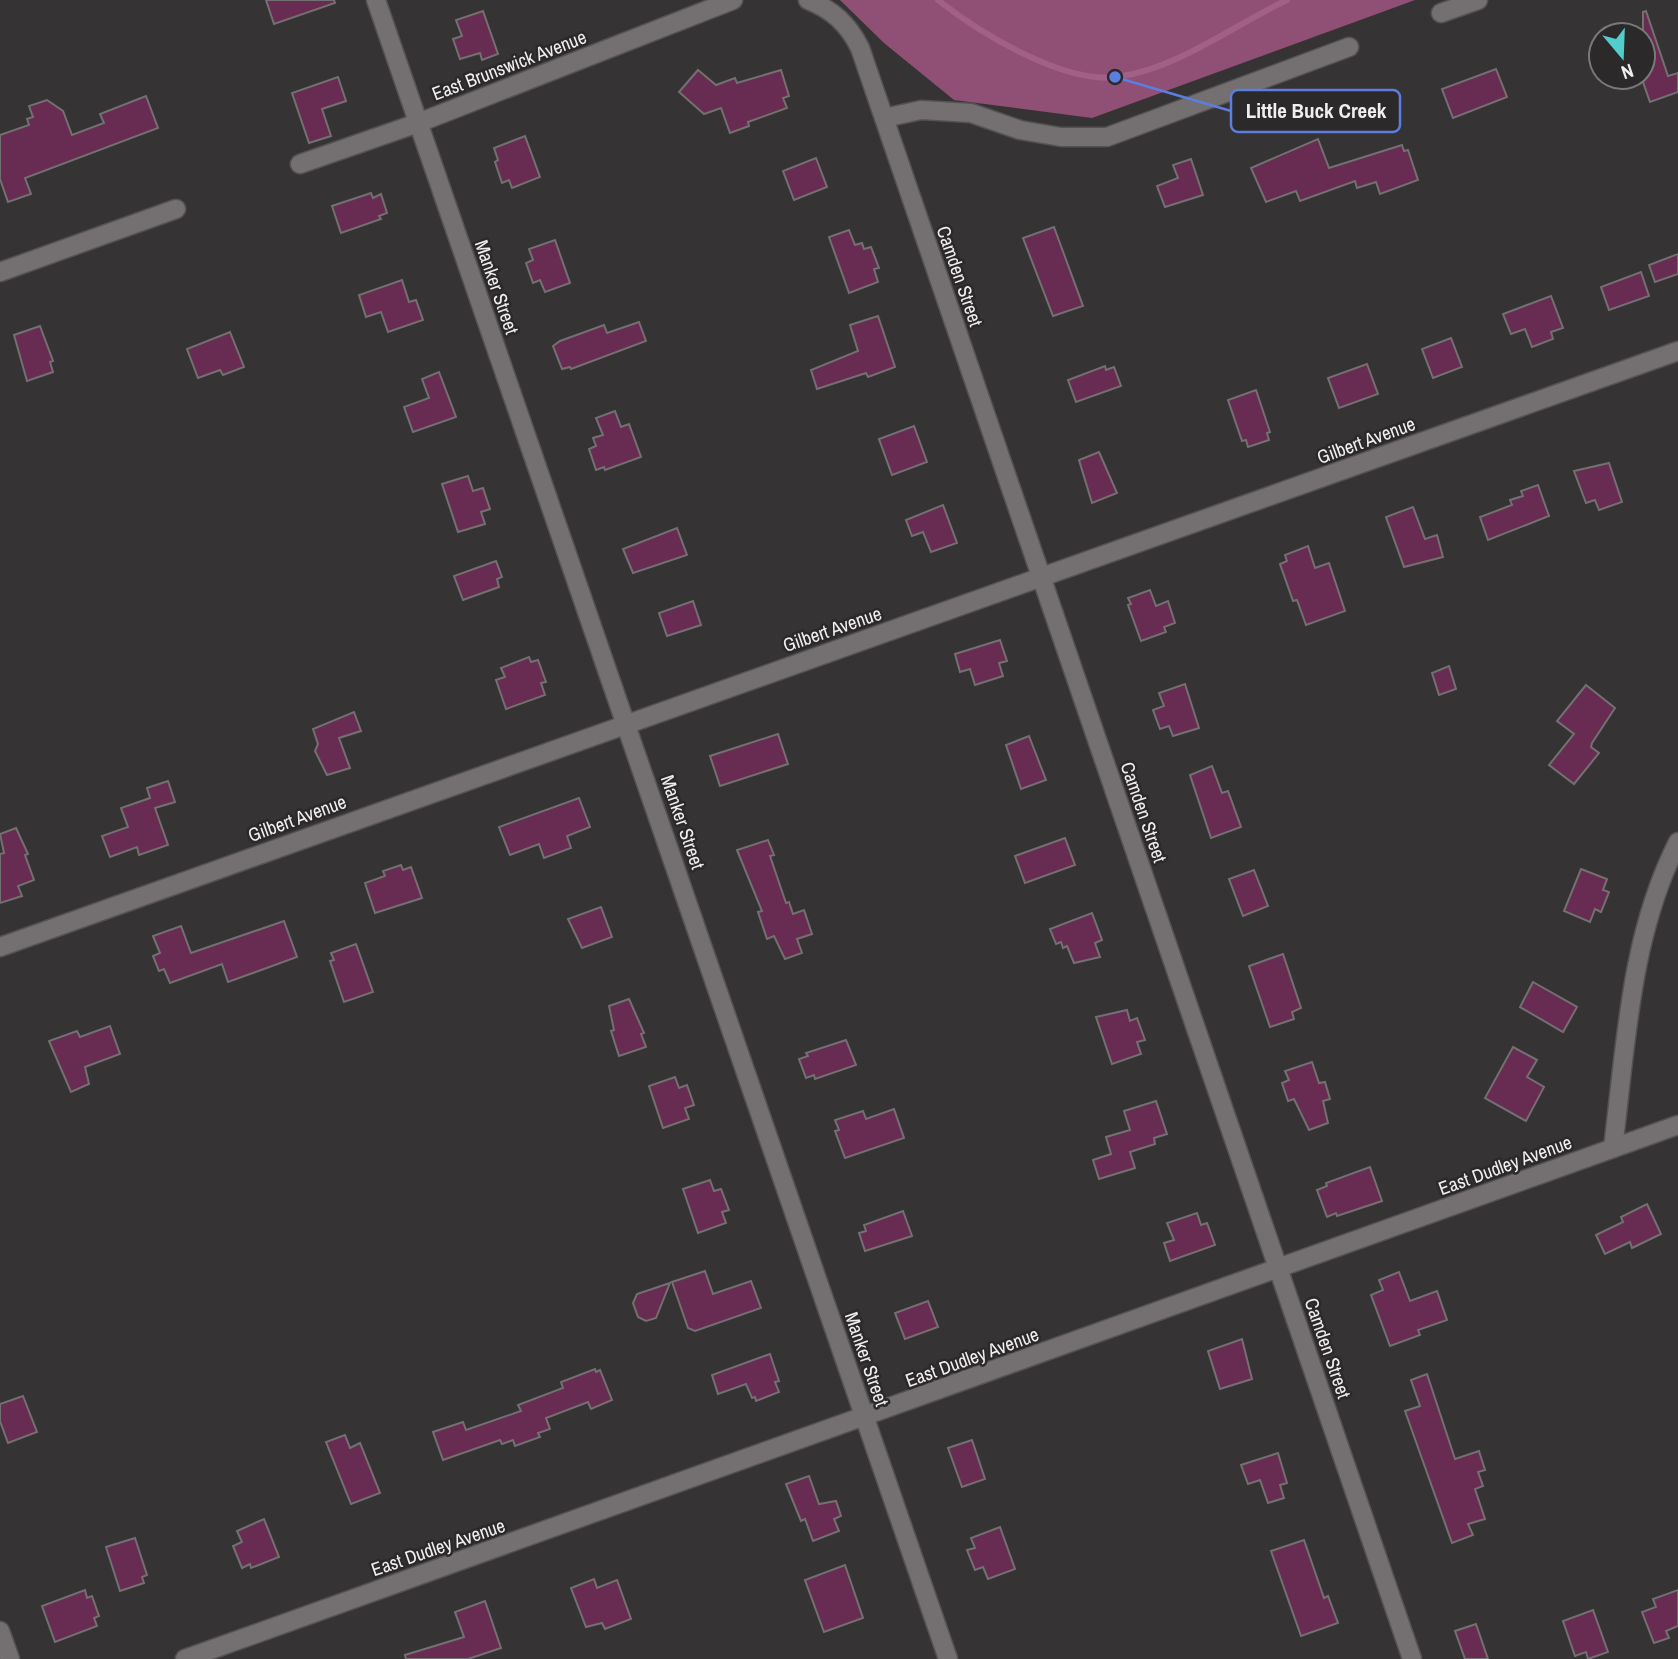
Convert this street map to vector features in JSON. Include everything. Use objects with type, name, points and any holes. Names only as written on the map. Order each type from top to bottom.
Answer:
[{"type":"street","name":"Manker Street","points":[[376,0],[948,1659]]},
{"type":"street","name":"East Brunswick Avenue","points":[[300,164],[418,123],[733,0]]},
{"type":"street","name":"Camden Street","points":[[808,0],[828,9],[852,32],[884,118],[1412,1659]]},
{"type":"street","points":[[1441,13],[1478,0]]},
{"type":"street","points":[[884,118],[921,110],[971,113],[1020,130],[1061,137],[1107,137],[1349,47]]},
{"type":"street","points":[[0,272],[176,209]]},
{"type":"street","name":"Gilbert Avenue","points":[[0,947],[626,722],[1042,579],[1678,351]]},
{"type":"street","points":[[1613,1148],[1641,944],[1653,901],[1678,842]]},
{"type":"street","name":"East Dudley Avenue","points":[[185,1659],[1678,1125]]},
{"type":"street","points":[[0,1631],[10,1659]]},
{"type":"shaded area","points":[[840,0],[1415,0],[1092,118],[954,100],[884,43]]},
{"type":"building","points":[[266,0],[334,0],[335,3],[274,24]]},
{"type":"building","points":[[483,11],[498,54],[482,60],[480,53],[460,59],[453,39],[462,36],[456,20]]},
{"type":"building","points":[[1646,11],[1649,21],[1643,21],[1643,12]]},
{"type":"building","points":[[1657,44],[1668,76],[1678,73],[1678,92],[1650,102],[1646,91],[1657,91]]},
{"type":"building","points":[[1496,69],[1507,97],[1453,118],[1442,89]]},
{"type":"building","points":[[698,70],[716,85],[735,78],[737,83],[781,70],[789,96],[783,98],[787,108],[748,122],[749,126],[730,133],[721,108],[704,114],[679,92]]},
{"type":"building","points":[[338,77],[346,101],[322,109],[331,136],[309,143],[292,93]]},
{"type":"building","points":[[146,96],[158,128],[25,178],[31,194],[8,202],[0,179],[0,135],[29,125],[27,119],[33,117],[29,106],[47,100],[63,111],[72,135],[104,123],[100,114]]},
{"type":"building","points":[[525,136],[540,177],[512,188],[509,180],[502,183],[495,162],[498,160],[494,148]]},
{"type":"building","points":[[1318,139],[1329,168],[1402,145],[1404,151],[1408,150],[1418,180],[1380,194],[1376,182],[1357,188],[1355,181],[1300,201],[1296,191],[1266,202],[1251,168]]},
{"type":"building","points":[[816,158],[827,187],[794,200],[783,171]]},
{"type":"building","points":[[1191,159],[1203,195],[1165,207],[1157,186],[1178,178],[1173,165]]},
{"type":"building","points":[[371,193],[373,198],[381,194],[387,213],[379,216],[381,219],[341,233],[332,206]]},
{"type":"building","points":[[1054,227],[1083,306],[1053,316],[1023,238]]},
{"type":"building","points":[[849,230],[855,245],[862,243],[864,249],[871,247],[879,268],[874,269],[878,282],[849,293],[829,237]]},
{"type":"building","points":[[555,240],[570,283],[545,292],[540,280],[533,283],[526,263],[533,260],[529,249]]},
{"type":"building","points":[[1678,254],[1678,274],[1655,282],[1649,265]]},
{"type":"building","points":[[1641,272],[1649,296],[1609,310],[1601,287]]},
{"type":"building","points":[[402,280],[409,302],[416,300],[423,320],[388,332],[381,312],[366,317],[359,295]]},
{"type":"building","points":[[1551,296],[1563,328],[1551,332],[1553,339],[1532,347],[1525,329],[1511,334],[1503,314]]},
{"type":"building","points":[[878,316],[895,367],[868,377],[866,373],[817,389],[811,370],[858,351],[850,325]]},
{"type":"building","points":[[639,322],[646,341],[571,369],[562,369],[553,346],[560,341],[604,325],[607,333]]},
{"type":"building","points":[[40,326],[53,361],[50,362],[53,372],[27,381],[14,335]]},
{"type":"building","points":[[230,332],[244,367],[223,375],[220,370],[198,378],[187,349]]},
{"type":"building","points":[[1451,338],[1462,367],[1433,378],[1422,349]]},
{"type":"building","points":[[1367,364],[1378,394],[1339,408],[1328,378]]},
{"type":"building","points":[[1105,366],[1106,370],[1114,367],[1121,386],[1076,402],[1068,380]]},
{"type":"building","points":[[439,372],[456,417],[413,432],[404,407],[429,398],[422,379]]},
{"type":"building","points":[[1256,390],[1270,432],[1267,433],[1269,440],[1248,447],[1246,440],[1242,441],[1228,400]]},
{"type":"building","points":[[615,411],[621,427],[629,424],[641,457],[605,470],[604,467],[596,470],[589,449],[596,446],[593,438],[603,435],[596,418]]},
{"type":"building","points":[[914,426],[927,462],[892,475],[879,439]]},
{"type":"building","points":[[1099,452],[1117,493],[1092,503],[1079,460]]},
{"type":"building","points":[[1609,463],[1622,502],[1599,510],[1595,500],[1586,503],[1574,471]]},
{"type":"building","points":[[468,476],[473,491],[483,488],[490,509],[481,512],[485,524],[458,532],[442,484]]},
{"type":"building","points":[[1538,485],[1549,516],[1488,540],[1480,517],[1512,505],[1510,500],[1523,496],[1521,491]]},
{"type":"building","points":[[943,505],[957,543],[931,552],[923,532],[912,536],[906,520]]},
{"type":"building","points":[[1413,507],[1425,539],[1437,535],[1443,557],[1404,567],[1386,517]]},
{"type":"building","points":[[677,528],[687,555],[633,573],[623,549]]},
{"type":"building","points":[[1308,546],[1315,568],[1329,563],[1345,611],[1306,625],[1297,600],[1293,601],[1280,564],[1287,561],[1285,555]]},
{"type":"building","points":[[496,561],[502,577],[497,579],[499,587],[463,600],[454,576]]},
{"type":"building","points":[[1150,590],[1156,606],[1168,601],[1175,623],[1164,627],[1166,632],[1141,641],[1128,598]]},
{"type":"building","points":[[693,601],[701,625],[667,636],[659,613]]},
{"type":"building","points":[[1000,640],[1007,661],[999,663],[1003,676],[975,685],[970,669],[960,672],[955,654]]},
{"type":"building","points":[[529,657],[531,662],[538,660],[546,682],[541,683],[545,695],[506,709],[496,680],[505,677],[501,668]]},
{"type":"building","points":[[1449,666],[1456,689],[1439,695],[1432,673]]},
{"type":"building","points":[[1185,684],[1199,728],[1173,736],[1169,726],[1160,729],[1153,710],[1164,706],[1159,693]]},
{"type":"building","points":[[1586,685],[1615,708],[1592,743],[1591,747],[1599,753],[1574,784],[1549,765],[1574,734],[1557,721]]},
{"type":"building","points":[[354,712],[361,731],[339,738],[350,768],[327,775],[315,751],[318,744],[313,729]]},
{"type":"building","points":[[778,734],[788,764],[720,786],[710,756]]},
{"type":"building","points":[[1029,736],[1046,780],[1021,789],[1006,745]]},
{"type":"building","points":[[1212,766],[1222,793],[1228,791],[1241,827],[1211,838],[1190,775]]},
{"type":"building","points":[[168,781],[175,802],[155,808],[168,845],[139,855],[137,847],[110,857],[102,836],[128,827],[121,808],[150,798],[147,788]]},
{"type":"building","points":[[579,798],[590,827],[567,836],[571,848],[544,858],[539,844],[510,855],[499,827]]},
{"type":"building","points":[[16,828],[28,854],[25,855],[34,880],[18,886],[22,896],[0,903],[0,854],[4,853],[0,834]]},
{"type":"building","points":[[1065,838],[1075,865],[1025,883],[1015,856]]},
{"type":"building","points":[[768,840],[774,855],[770,856],[786,903],[789,902],[793,914],[804,910],[812,934],[797,939],[802,953],[785,959],[774,936],[767,939],[758,912],[762,911],[737,850]]},
{"type":"building","points":[[401,865],[403,870],[411,867],[422,898],[375,913],[365,883],[385,876],[383,871]]},
{"type":"building","points":[[1581,869],[1607,879],[1603,890],[1609,892],[1601,912],[1595,909],[1590,922],[1564,911]]},
{"type":"building","points":[[1254,870],[1268,906],[1243,916],[1229,879]]},
{"type":"building","points":[[601,907],[612,937],[582,948],[568,919]]},
{"type":"building","points":[[1092,913],[1102,940],[1095,943],[1100,957],[1074,963],[1067,946],[1063,948],[1061,942],[1056,944],[1050,929]]},
{"type":"building","points":[[284,921],[297,957],[228,982],[222,964],[170,983],[164,969],[159,971],[153,956],[160,953],[153,936],[181,926],[191,953]]},
{"type":"building","points":[[356,944],[373,992],[344,1002],[330,961],[334,960],[331,953]]},
{"type":"building","points":[[1283,954],[1301,1008],[1292,1012],[1294,1019],[1270,1027],[1249,966]]},
{"type":"building","points":[[1533,982],[1577,1007],[1563,1032],[1520,1007]]},
{"type":"building","points":[[629,999],[644,1033],[641,1034],[646,1047],[619,1056],[611,1031],[614,1030],[609,1006]]},
{"type":"building","points":[[1127,1010],[1130,1021],[1137,1018],[1145,1040],[1137,1042],[1141,1054],[1112,1064],[1096,1017]]},
{"type":"building","points":[[110,1026],[120,1054],[85,1067],[89,1084],[71,1092],[49,1041],[77,1031],[80,1037]]},
{"type":"building","points":[[846,1040],[856,1065],[815,1079],[814,1075],[806,1078],[799,1059],[808,1056],[806,1053]]},
{"type":"building","points":[[1513,1047],[1537,1060],[1527,1077],[1544,1087],[1526,1121],[1485,1098]]},
{"type":"building","points":[[1312,1062],[1319,1083],[1325,1082],[1330,1099],[1323,1101],[1328,1123],[1309,1130],[1294,1099],[1288,1101],[1282,1083],[1289,1080],[1285,1071]]},
{"type":"building","points":[[675,1077],[679,1088],[687,1085],[694,1105],[685,1108],[689,1119],[663,1128],[649,1086]]},
{"type":"building","points":[[1156,1101],[1167,1134],[1154,1138],[1155,1144],[1130,1152],[1135,1168],[1099,1179],[1093,1160],[1111,1154],[1106,1137],[1130,1130],[1124,1111]]},
{"type":"building","points":[[894,1109],[904,1138],[845,1158],[835,1131],[839,1130],[835,1120],[863,1111],[866,1119]]},
{"type":"building","points":[[1370,1167],[1382,1201],[1327,1217],[1317,1190],[1327,1186],[1326,1183]]},
{"type":"building","points":[[710,1180],[714,1191],[721,1189],[729,1210],[722,1212],[726,1223],[698,1233],[683,1189]]},
{"type":"building","points":[[1647,1204],[1661,1234],[1632,1248],[1630,1242],[1605,1254],[1596,1235],[1623,1222],[1621,1217]]},
{"type":"building","points":[[903,1211],[912,1236],[865,1251],[859,1233],[866,1231],[864,1225]]},
{"type":"building","points":[[1197,1213],[1201,1225],[1207,1223],[1215,1245],[1170,1261],[1164,1243],[1174,1240],[1167,1223]]},
{"type":"building","points":[[705,1271],[713,1294],[751,1281],[761,1308],[695,1331],[688,1328],[672,1282]]},
{"type":"building","points":[[1399,1272],[1410,1301],[1437,1291],[1447,1320],[1418,1330],[1420,1335],[1390,1346],[1371,1295],[1383,1290],[1379,1280]]},
{"type":"building","points":[[670,1283],[656,1318],[646,1321],[638,1317],[633,1303],[637,1294]]},
{"type":"building","points":[[928,1301],[938,1327],[905,1339],[895,1313]]},
{"type":"building","points":[[1242,1339],[1252,1379],[1220,1389],[1208,1351]]},
{"type":"building","points":[[770,1354],[779,1381],[775,1382],[779,1392],[756,1401],[746,1384],[718,1394],[712,1375]]},
{"type":"building","points":[[595,1369],[596,1372],[600,1370],[612,1400],[591,1409],[588,1402],[546,1418],[550,1429],[538,1433],[540,1437],[515,1446],[513,1440],[502,1444],[500,1440],[443,1460],[433,1432],[463,1422],[466,1430],[521,1411],[518,1405],[563,1388],[561,1382]]},
{"type":"building","points":[[1427,1374],[1455,1459],[1479,1451],[1485,1470],[1478,1472],[1483,1486],[1475,1489],[1485,1519],[1468,1524],[1473,1535],[1452,1543],[1405,1411],[1420,1406],[1411,1380]]},
{"type":"building","points":[[23,1396],[37,1432],[8,1443],[0,1421],[0,1404]]},
{"type":"building","points":[[345,1435],[350,1448],[360,1443],[380,1493],[351,1504],[326,1442]]},
{"type":"building","points":[[972,1440],[985,1479],[962,1487],[948,1448]]},
{"type":"building","points":[[1278,1453],[1287,1483],[1280,1485],[1284,1498],[1268,1503],[1260,1480],[1248,1484],[1241,1465]]},
{"type":"building","points":[[809,1476],[819,1504],[836,1501],[841,1516],[834,1519],[839,1531],[813,1541],[805,1519],[801,1521],[786,1484]]},
{"type":"building","points":[[264,1519],[279,1557],[251,1568],[250,1564],[242,1568],[233,1546],[242,1542],[237,1531]]},
{"type":"building","points":[[1000,1527],[1015,1569],[988,1579],[983,1567],[975,1570],[967,1550],[975,1548],[971,1538]]},
{"type":"building","points":[[135,1538],[147,1575],[142,1577],[144,1583],[120,1591],[106,1547]]},
{"type":"building","points":[[1304,1540],[1324,1598],[1328,1596],[1338,1623],[1301,1636],[1271,1551]]},
{"type":"building","points":[[845,1565],[863,1618],[824,1632],[805,1580]]},
{"type":"building","points":[[594,1579],[597,1588],[617,1580],[631,1619],[605,1629],[602,1623],[586,1627],[571,1588]]},
{"type":"building","points":[[85,1590],[87,1598],[92,1596],[99,1616],[94,1618],[97,1626],[55,1642],[42,1606]]},
{"type":"building","points":[[1678,1590],[1678,1626],[1666,1631],[1669,1638],[1654,1643],[1642,1612],[1656,1607],[1653,1599]]},
{"type":"building","points":[[485,1601],[501,1648],[468,1659],[406,1659],[405,1655],[464,1637],[455,1612]]},
{"type":"building","points":[[1593,1610],[1608,1652],[1588,1659],[1586,1652],[1575,1656],[1563,1621]]},
{"type":"building","points":[[1476,1624],[1488,1659],[1465,1659],[1455,1631]]},
{"type":"waterway","points":[[938,0],[975,27],[1022,53],[1047,64],[1095,77],[1117,77],[1162,65],[1184,56],[1287,0]]},
{"type":"place","name":"Little Buck Creek","points":[[1115,77]]}]
